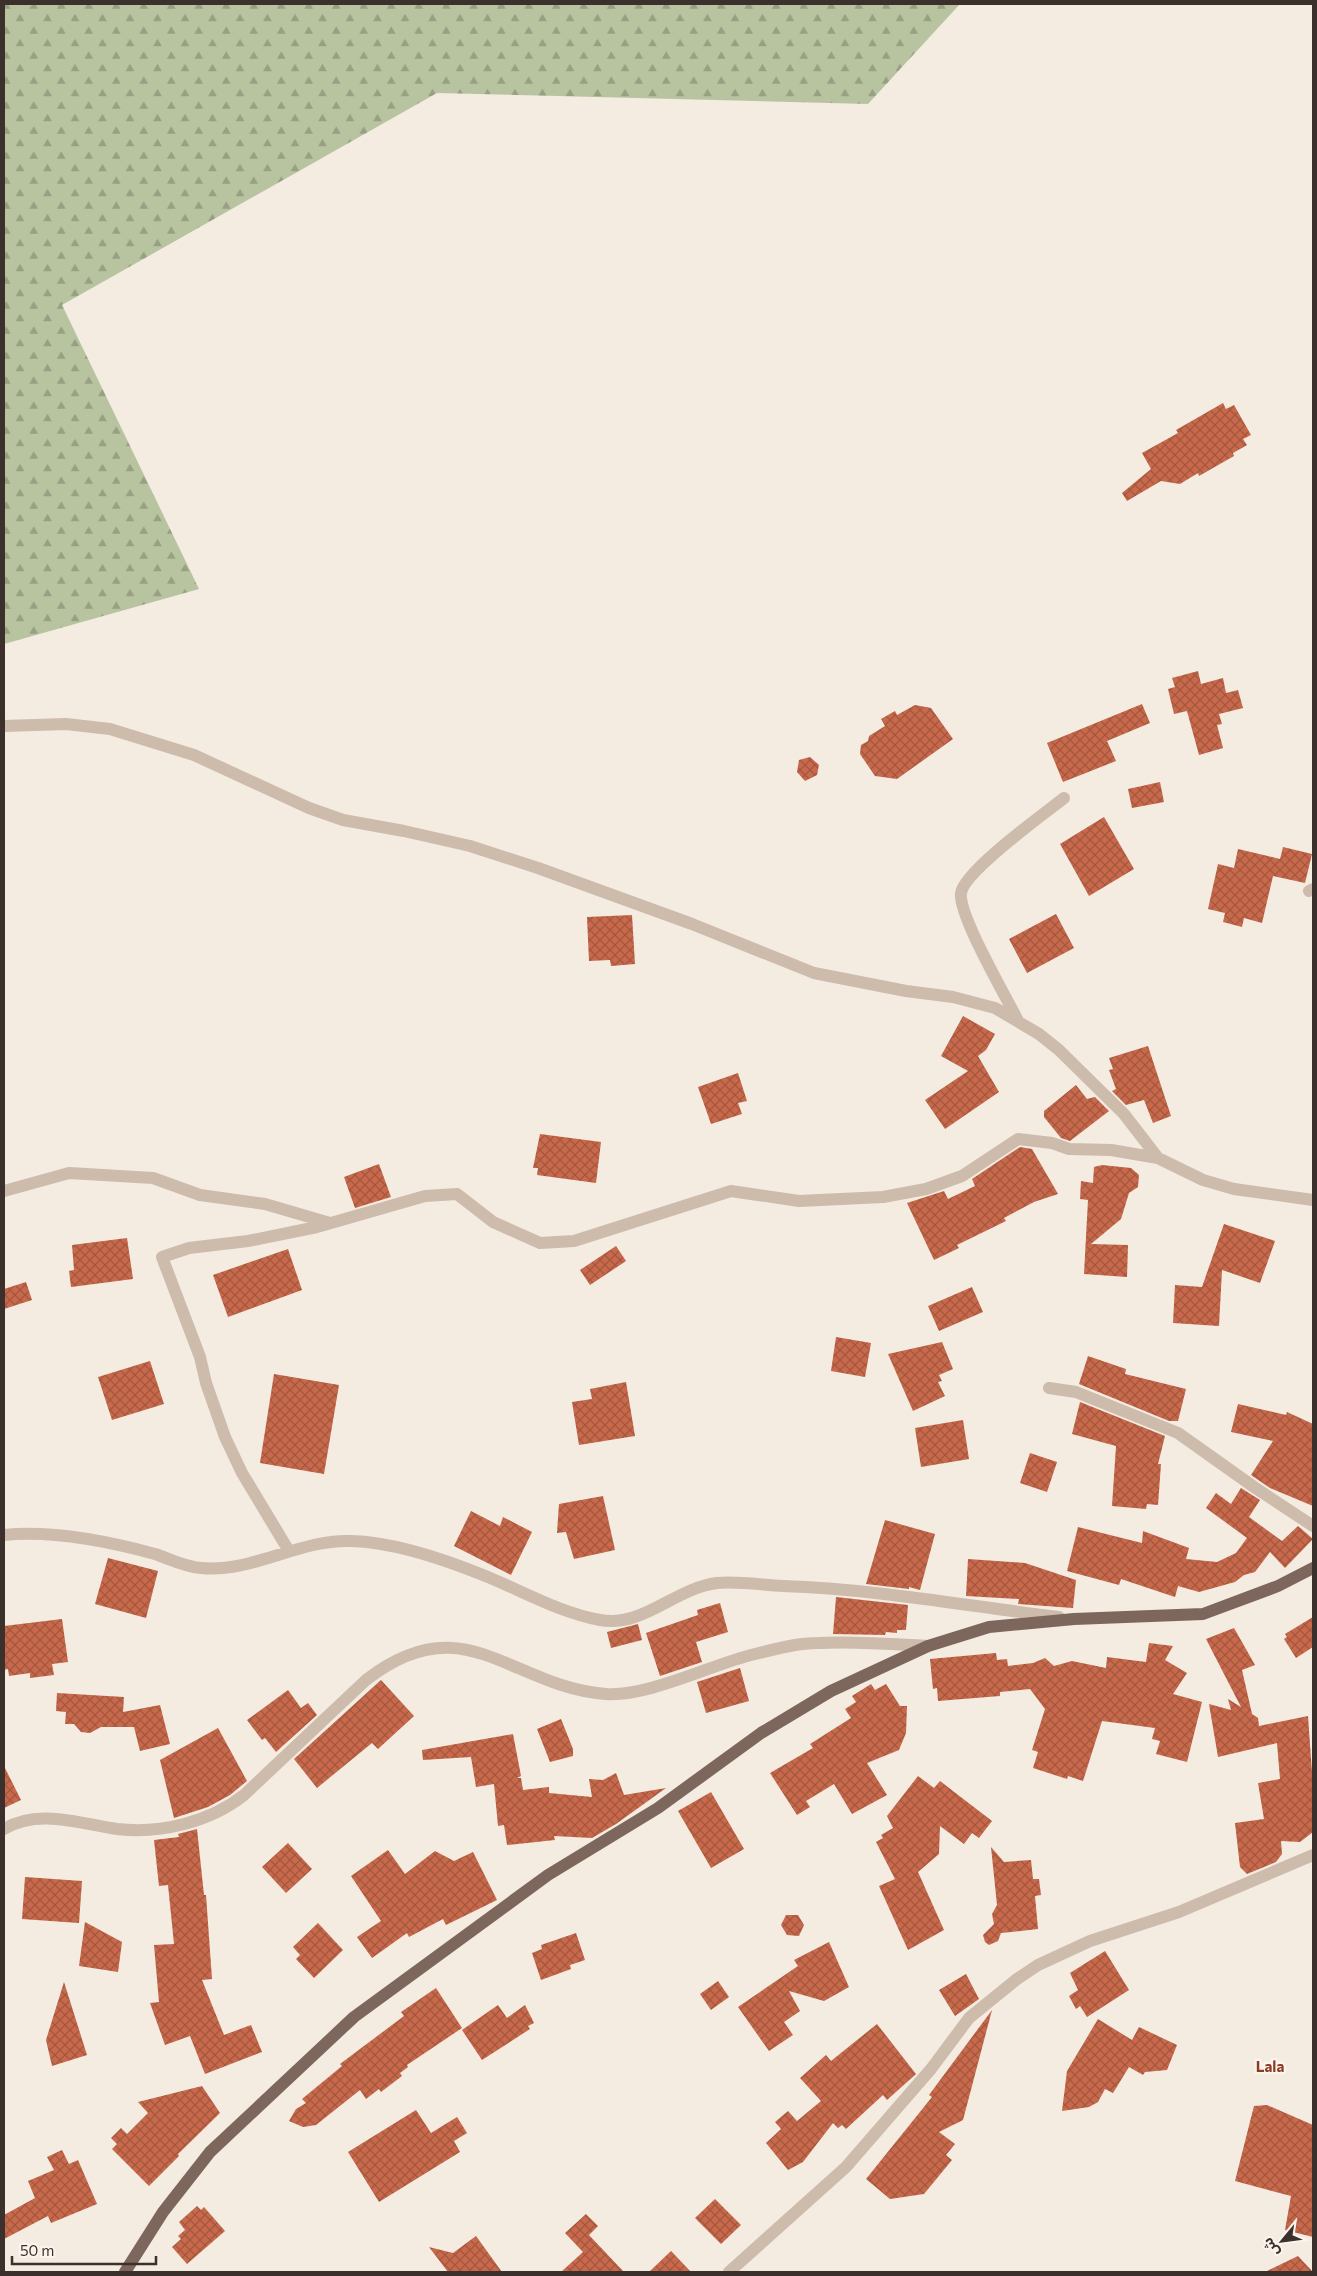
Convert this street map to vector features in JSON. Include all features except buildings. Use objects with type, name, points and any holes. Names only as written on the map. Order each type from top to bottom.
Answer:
[{"type":"main road","points":[[125,2272],[162,2212],[210,2152],[354,2017],[548,1875],[658,1808],[761,1733],[830,1690],[928,1646],[989,1627],[1074,1619],[1204,1614],[1278,1586],[1313,1568]]},
{"type":"street","points":[[4,726],[66,724],[110,729],[194,755],[309,808],[343,820],[470,846],[538,868],[674,917],[814,973],[906,991],[954,997],[995,1008],[1018,1021],[1059,1050],[1124,1114],[1158,1158]]},
{"type":"street","points":[[1018,1021],[968,920],[961,892],[965,882],[986,861],[1064,798]]},
{"type":"street","points":[[289,1552],[242,1473],[225,1437],[206,1383],[200,1357],[162,1257],[189,1248],[248,1240],[330,1223],[425,1196],[457,1194],[493,1222],[540,1243],[574,1241],[731,1191],[799,1200],[882,1197],[926,1189],[962,1176],[1018,1139],[1052,1143],[1069,1149],[1111,1150],[1158,1158],[1203,1180],[1234,1189],[1313,1200]]},
{"type":"street","points":[[4,1191],[69,1173],[153,1178],[200,1196],[265,1204],[330,1223]]},
{"type":"street","points":[[1049,1388],[1076,1392],[1178,1433],[1254,1488],[1313,1526]]},
{"type":"street","points":[[4,1535],[58,1535],[92,1540],[201,1568],[220,1568],[320,1544],[350,1540],[407,1551],[486,1576],[542,1601],[602,1621],[624,1621],[646,1613],[682,1594],[718,1583],[858,1590],[1074,1619]]},
{"type":"street","points":[[4,1828],[24,1821],[42,1818],[120,1829],[158,1828],[186,1824],[210,1816],[228,1808],[244,1795],[366,1680],[386,1664],[403,1656],[426,1649],[470,1650],[501,1659],[579,1691],[609,1694],[642,1689],[752,1654],[785,1647],[817,1643],[928,1646]]},
{"type":"street","points":[[729,2272],[846,2168],[931,2069],[969,2018],[1017,1979],[1038,1965],[1090,1941],[1179,1912],[1313,1855]]},
{"type":"green space","points":[[4,4],[960,4],[868,104],[437,93],[62,305],[199,589],[4,644]]},
{"type":"district","name":"Lala","points":[[1270,2066]]}]
